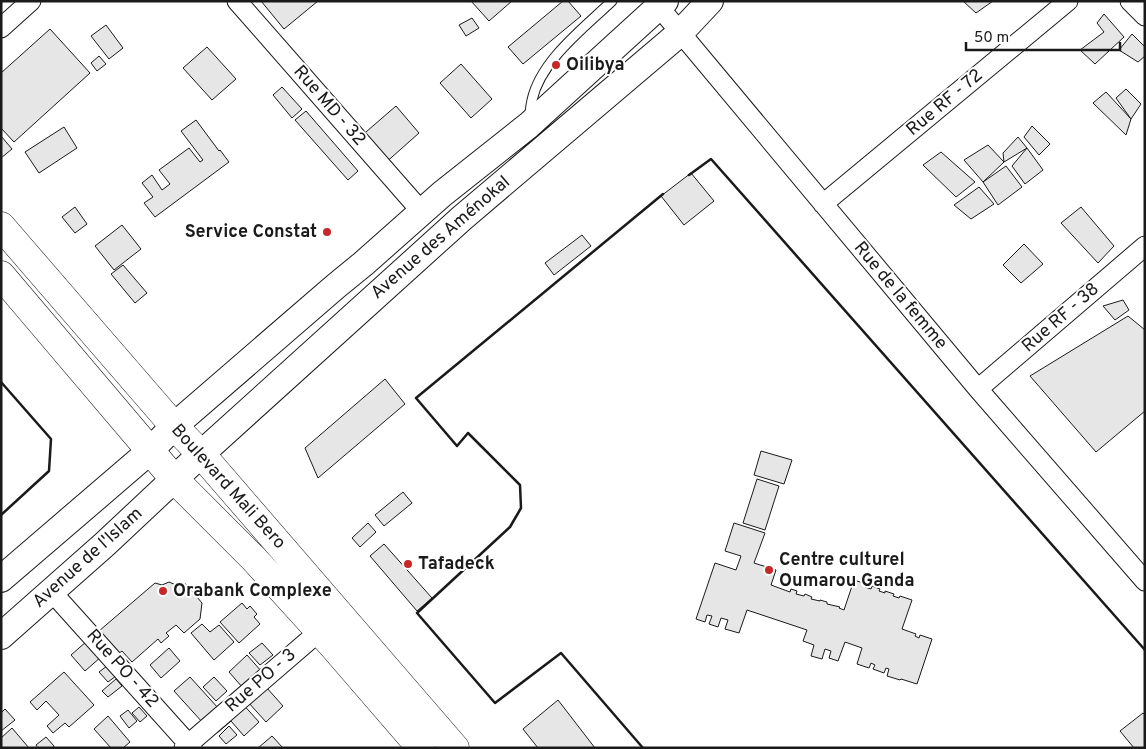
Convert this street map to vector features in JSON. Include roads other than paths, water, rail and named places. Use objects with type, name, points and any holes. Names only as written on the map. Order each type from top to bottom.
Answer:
[{"type":"main road","name":"Avenue des Aménokal","points":[[150,451],[174,426],[442,194],[532,140],[680,33],[710,1]]},
{"type":"main road","name":"Avenue des Aménokal","points":[[175,480],[201,454],[462,218],[659,3]]},
{"type":"main road","points":[[442,194],[462,218]]},
{"type":"main road","name":"Boulevard Mali Bero","points":[[1,226],[174,426],[201,454],[329,622],[421,748]]},
{"type":"main road","points":[[363,264],[385,287]]},
{"type":"main road","name":"Boulevard Mali Bero","points":[[1,275],[175,480],[253,558],[329,622],[455,748]]},
{"type":"main road","points":[[1,579],[150,451]]},
{"type":"main road","name":"Avenue de l'Islam","points":[[1,636],[175,480]]},
{"type":"street","points":[[1,28],[32,1]]},
{"type":"street","name":"Rue MD - 32","points":[[237,1],[421,212]]},
{"type":"street","name":"Rue RF - 72","points":[[823,204],[1068,1]]},
{"type":"street","points":[[1130,1],[1145,16]]},
{"type":"street","name":"Rue de la femme","points":[[659,3],[680,33],[978,390],[1145,581]]},
{"type":"street","name":"Rue RF - 38","points":[[978,390],[1145,246]]},
{"type":"street","name":"Rue PO - 42","points":[[51,591],[188,746]]},
{"type":"street","name":"Rue PO - 3","points":[[188,746],[329,622]]},
{"type":"lane","points":[[532,140],[532,98],[539,80],[557,53],[612,1]]},
{"type":"place","name":"Oilibya","points":[[556,65]]},
{"type":"place","name":"Service Constat","points":[[327,232]]},
{"type":"place","name":"Tafadeck","points":[[408,564]]},
{"type":"place","name":"Centre culturel Oumarou Ganda","points":[[769,570]]},
{"type":"place","name":"Orabank Complexe","points":[[163,591]]}]
